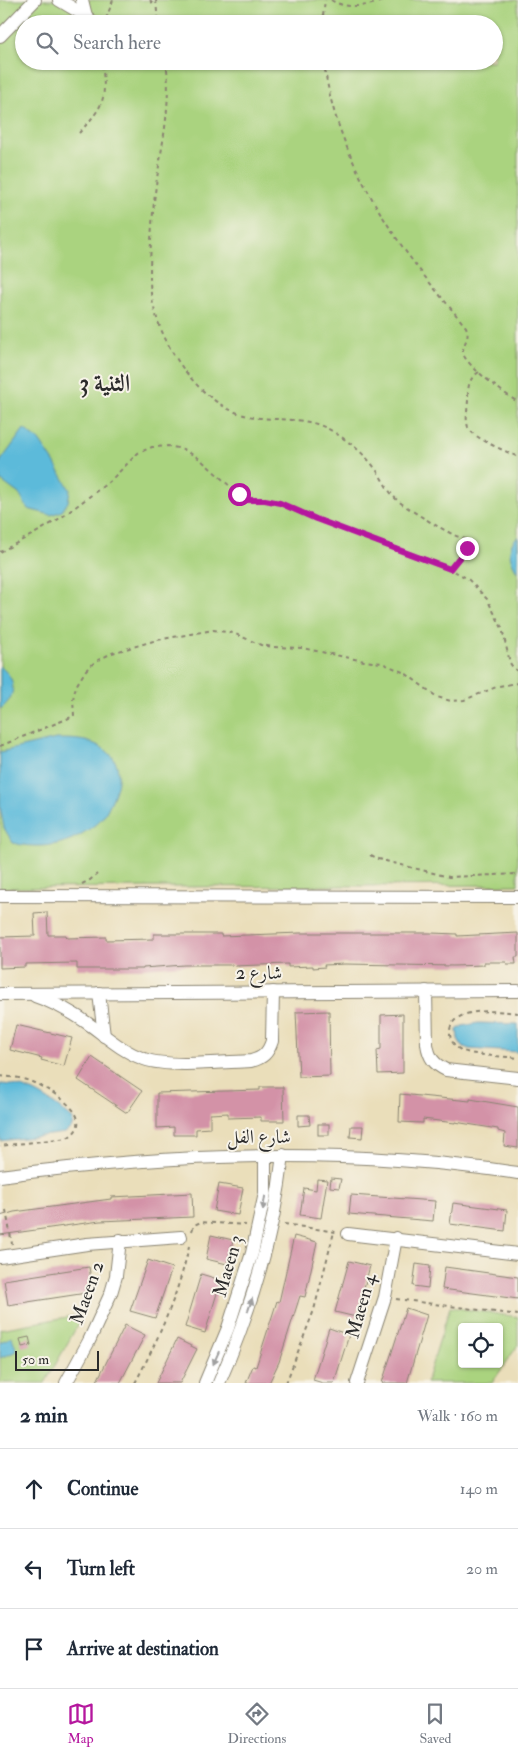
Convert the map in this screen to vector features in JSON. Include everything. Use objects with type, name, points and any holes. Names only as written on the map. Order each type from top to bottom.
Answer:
[{"type":"street","points":[[21,15],[36,0]]},
{"type":"street","points":[[59,0],[82,15]]},
{"type":"street","points":[[82,0],[88,15]]},
{"type":"street","points":[[0,36],[15,21]]},
{"type":"street","points":[[0,896],[518,898]]},
{"type":"street","points":[[426,991],[428,1053],[438,1066],[446,1070],[518,1078]]},
{"type":"street","name":"شارع 2","points":[[0,994],[518,991]]},
{"type":"street","points":[[28,993],[68,1011],[125,1051],[156,1063],[251,1061],[265,1055],[272,1041],[273,992]]},
{"type":"street","points":[[99,993],[104,1036]]},
{"type":"street","name":"شارع الفل","points":[[0,1176],[123,1162],[265,1155],[428,1162],[518,1173]]},
{"type":"street","name":"Maeen 3","points":[[204,1383],[228,1328],[248,1268],[265,1193],[265,1155]]},
{"type":"street","name":"Maeen 3","points":[[219,1383],[250,1305],[273,1222],[283,1155]]},
{"type":"street","points":[[348,1234],[396,1238],[518,1254]]},
{"type":"street","name":"Maeen 4","points":[[357,1383],[385,1298],[396,1238]]},
{"type":"street","name":"Maeen 2","points":[[0,1257],[120,1240],[187,1239]]},
{"type":"street","name":"Maeen 2","points":[[66,1383],[89,1341],[111,1293],[116,1276],[120,1240]]},
{"type":"path","points":[[107,15],[113,0]]},
{"type":"path","points":[[150,0],[156,6]]},
{"type":"path","points":[[156,0],[157,15]]},
{"type":"path","points":[[323,15],[325,0]]},
{"type":"path","points":[[331,0],[337,4],[355,6],[385,0]]},
{"type":"path","points":[[79,133],[96,114],[103,99],[105,82],[103,70]]},
{"type":"path","points":[[166,70],[168,104],[156,187],[150,280],[156,314],[171,349],[183,367],[212,399],[228,409],[253,417],[315,423],[333,431],[354,446],[372,464],[397,500],[444,530],[468,540],[468,546],[450,569]]},
{"type":"path","points":[[325,70],[329,94],[339,128],[366,186],[405,250],[466,327],[468,335],[463,350],[464,356],[479,372],[505,394],[518,402]]},
{"type":"path","points":[[479,372],[472,377],[467,389],[467,422],[469,430],[476,436],[518,457]]},
{"type":"path","points":[[0,552],[39,532],[62,517],[110,481],[138,452],[152,447],[168,446],[183,449],[200,459],[243,498],[280,503],[316,519],[450,569],[468,579],[487,599],[502,628],[510,663],[518,671]]},
{"type":"path","points":[[0,746],[26,734],[73,717],[75,713],[73,699],[78,681],[90,665],[104,656],[157,640],[203,631],[224,631],[261,645],[302,648],[382,663],[405,673],[437,697],[451,701],[464,700],[499,686],[518,683]]},
{"type":"path","points":[[370,854],[378,859],[448,877],[518,874]]},
{"type":"path","points":[[518,1013],[486,1012],[465,1014],[452,1023],[450,1034],[454,1044],[462,1051],[518,1058]]},
{"type":"path","points":[[0,1076],[24,1079],[41,1086],[71,1107],[76,1112],[79,1120],[74,1134],[67,1138],[0,1146]]},
{"type":"path","points":[[6,1210],[14,1255]]},
{"type":"path","points":[[135,1383],[158,1337],[172,1302],[185,1264],[187,1239],[194,1225],[201,1222],[259,1226]]},
{"type":"path","points":[[273,1222],[348,1234]]},
{"type":"path","points":[[286,1383],[314,1310],[334,1232]]},
{"type":"path","points":[[385,1298],[518,1315]]},
{"type":"green space","points":[[0,0],[518,0],[518,885],[0,888]]},
{"type":"green space","points":[[450,1307],[518,1317],[518,1345],[503,1367],[503,1323],[458,1323],[458,1368],[502,1368],[492,1383],[426,1383]]},
{"type":"green space","points":[[84,1314],[45,1383],[0,1383],[0,1329]]},
{"type":"water","points":[[24,429],[39,440],[70,490],[68,502],[62,511],[51,515],[28,509],[19,494],[0,480],[0,462]]},
{"type":"water","points":[[518,536],[518,573],[511,559],[510,550],[511,545]]},
{"type":"water","points":[[0,666],[10,677],[13,687],[9,700],[0,709]]},
{"type":"water","points":[[56,739],[88,742],[97,745],[111,756],[118,769],[117,784],[112,800],[98,822],[72,839],[58,844],[43,846],[27,846],[13,843],[4,828],[0,807],[0,752]]},
{"type":"water","points":[[478,1023],[518,1024],[518,1052],[469,1049],[462,1046],[458,1039],[457,1030],[462,1026]]},
{"type":"water","points":[[0,1084],[21,1087],[40,1095],[73,1119],[72,1127],[65,1133],[0,1141]]},
{"type":"water","points":[[12,1337],[17,1351],[0,1358],[0,1342]]},
{"type":"building","points":[[47,912],[48,935],[66,935],[67,938],[106,937],[106,940],[154,939],[154,934],[221,934],[221,936],[300,933],[431,933],[457,934],[457,936],[518,933],[518,957],[515,957],[516,964],[484,962],[484,965],[453,966],[345,964],[324,965],[325,967],[313,968],[313,966],[288,967],[288,964],[184,965],[143,969],[77,969],[77,963],[25,964],[25,967],[0,968],[0,937],[35,936],[34,913]]},
{"type":"building","points":[[329,1011],[330,1076],[299,1077],[296,1012]]},
{"type":"building","points":[[403,1014],[403,1073],[378,1074],[377,1050],[381,1049],[381,1015]]},
{"type":"building","points":[[16,1025],[72,1038],[64,1066],[10,1050]]},
{"type":"building","points":[[92,1057],[142,1091],[127,1113],[78,1080]]},
{"type":"building","points":[[260,1087],[283,1087],[284,1121],[261,1121],[261,1117],[228,1118],[228,1113],[210,1114],[210,1128],[196,1129],[196,1135],[174,1135],[174,1127],[157,1128],[157,1093],[260,1090]]},
{"type":"building","points":[[400,1094],[470,1101],[470,1099],[518,1107],[518,1148],[504,1146],[505,1133],[498,1131],[498,1129],[423,1119],[423,1123],[399,1122]]},
{"type":"building","points":[[298,1115],[309,1115],[310,1125],[298,1126]]},
{"type":"building","points":[[318,1124],[329,1124],[329,1135],[318,1135]]},
{"type":"building","points":[[351,1126],[363,1126],[362,1138],[350,1137]]},
{"type":"building","points":[[331,1178],[341,1179],[339,1188],[330,1187]]},
{"type":"building","points":[[317,1179],[327,1180],[321,1218],[300,1215],[304,1188],[316,1190]]},
{"type":"building","points":[[219,1184],[243,1188],[238,1215],[214,1211]]},
{"type":"building","points":[[192,1193],[193,1217],[100,1221],[0,1235],[0,1216],[14,1212],[111,1199],[111,1197]]},
{"type":"building","points":[[351,1195],[435,1201],[433,1221],[349,1214]]},
{"type":"building","points":[[453,1203],[507,1210],[505,1231],[450,1224]]},
{"type":"building","points":[[211,1235],[233,1240],[227,1264],[206,1259]]},
{"type":"building","points":[[294,1236],[317,1242],[305,1297],[300,1296],[279,1362],[269,1383],[246,1383],[253,1366],[256,1367],[277,1301],[279,1302]]},
{"type":"building","points":[[148,1260],[172,1268],[155,1318],[130,1311]]},
{"type":"building","points":[[349,1261],[370,1266],[356,1317],[335,1312]]},
{"type":"building","points":[[416,1264],[430,1266],[428,1288],[413,1286]]},
{"type":"building","points":[[89,1267],[93,1292],[8,1305],[4,1280]]},
{"type":"building","points":[[445,1267],[518,1277],[518,1299],[442,1289]]},
{"type":"building","points":[[201,1274],[221,1280],[205,1333],[185,1327]]},
{"type":"building","points":[[406,1308],[427,1315],[407,1383],[382,1383]]},
{"type":"building","points":[[125,1325],[145,1335],[120,1383],[96,1383]]},
{"type":"building","points":[[329,1328],[349,1335],[334,1383],[323,1383],[313,1380]]},
{"type":"building","points":[[29,1337],[31,1345],[22,1347],[20,1339]]},
{"type":"building","points":[[177,1339],[197,1349],[180,1383],[156,1383]]},
{"type":"district","name":"الثنية 3","points":[[105,383]]},
{"type":"route","points":[[239,494],[248,500],[265,500],[280,503],[316,519],[450,569],[467,548]]}]
